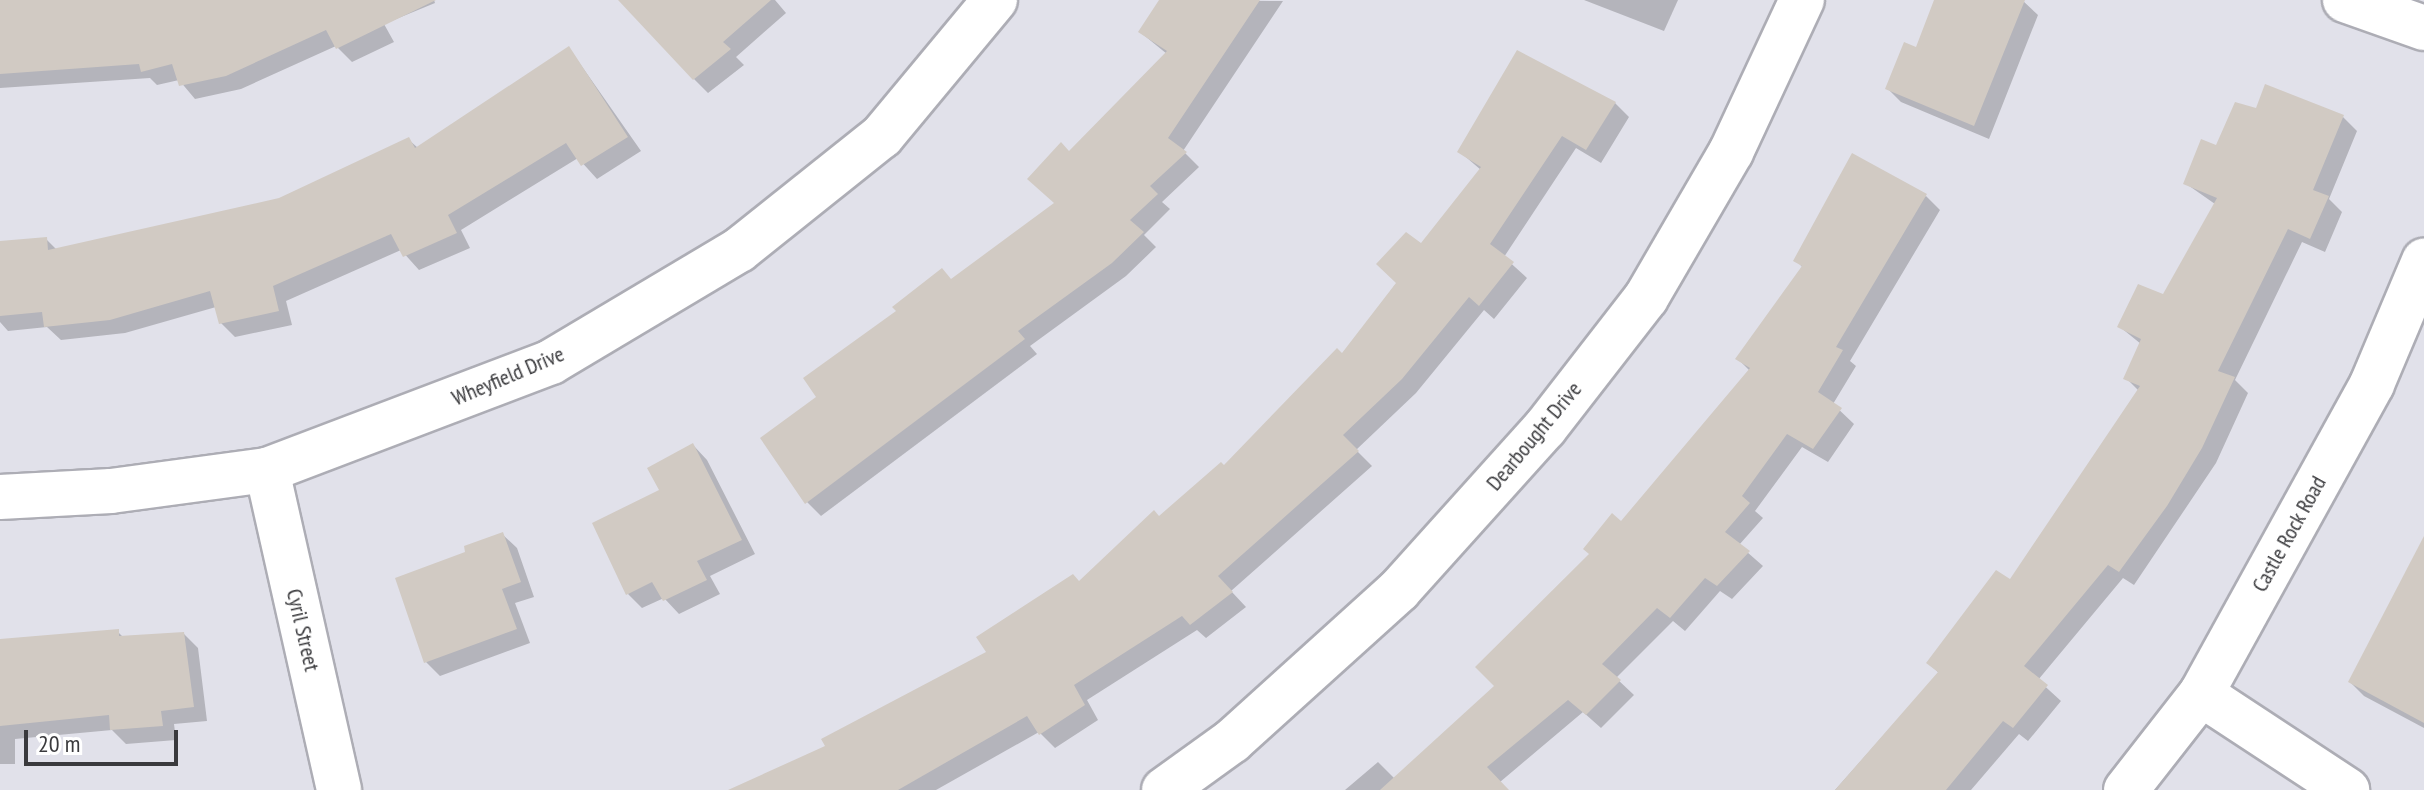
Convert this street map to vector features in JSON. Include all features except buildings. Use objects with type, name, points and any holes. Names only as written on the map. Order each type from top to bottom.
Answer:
[{"type":"street","name":"Wheyfield Drive","points":[[0,497],[111,491],[267,470],[551,362],[739,250],[882,136],[995,0]]},
{"type":"street","name":"Dearbought Drive","points":[[1164,790],[1232,741],[1399,590],[1545,428],[1646,298],[1731,152],[1802,0]]},
{"type":"street","points":[[2345,0],[2424,28]]},
{"type":"street","name":"Castle Rock Road","points":[[2126,790],[2201,694],[2372,384],[2424,261]]},
{"type":"street","name":"Cyril Street","points":[[267,470],[339,790]]},
{"type":"street","points":[[2201,694],[2347,790]]}]
